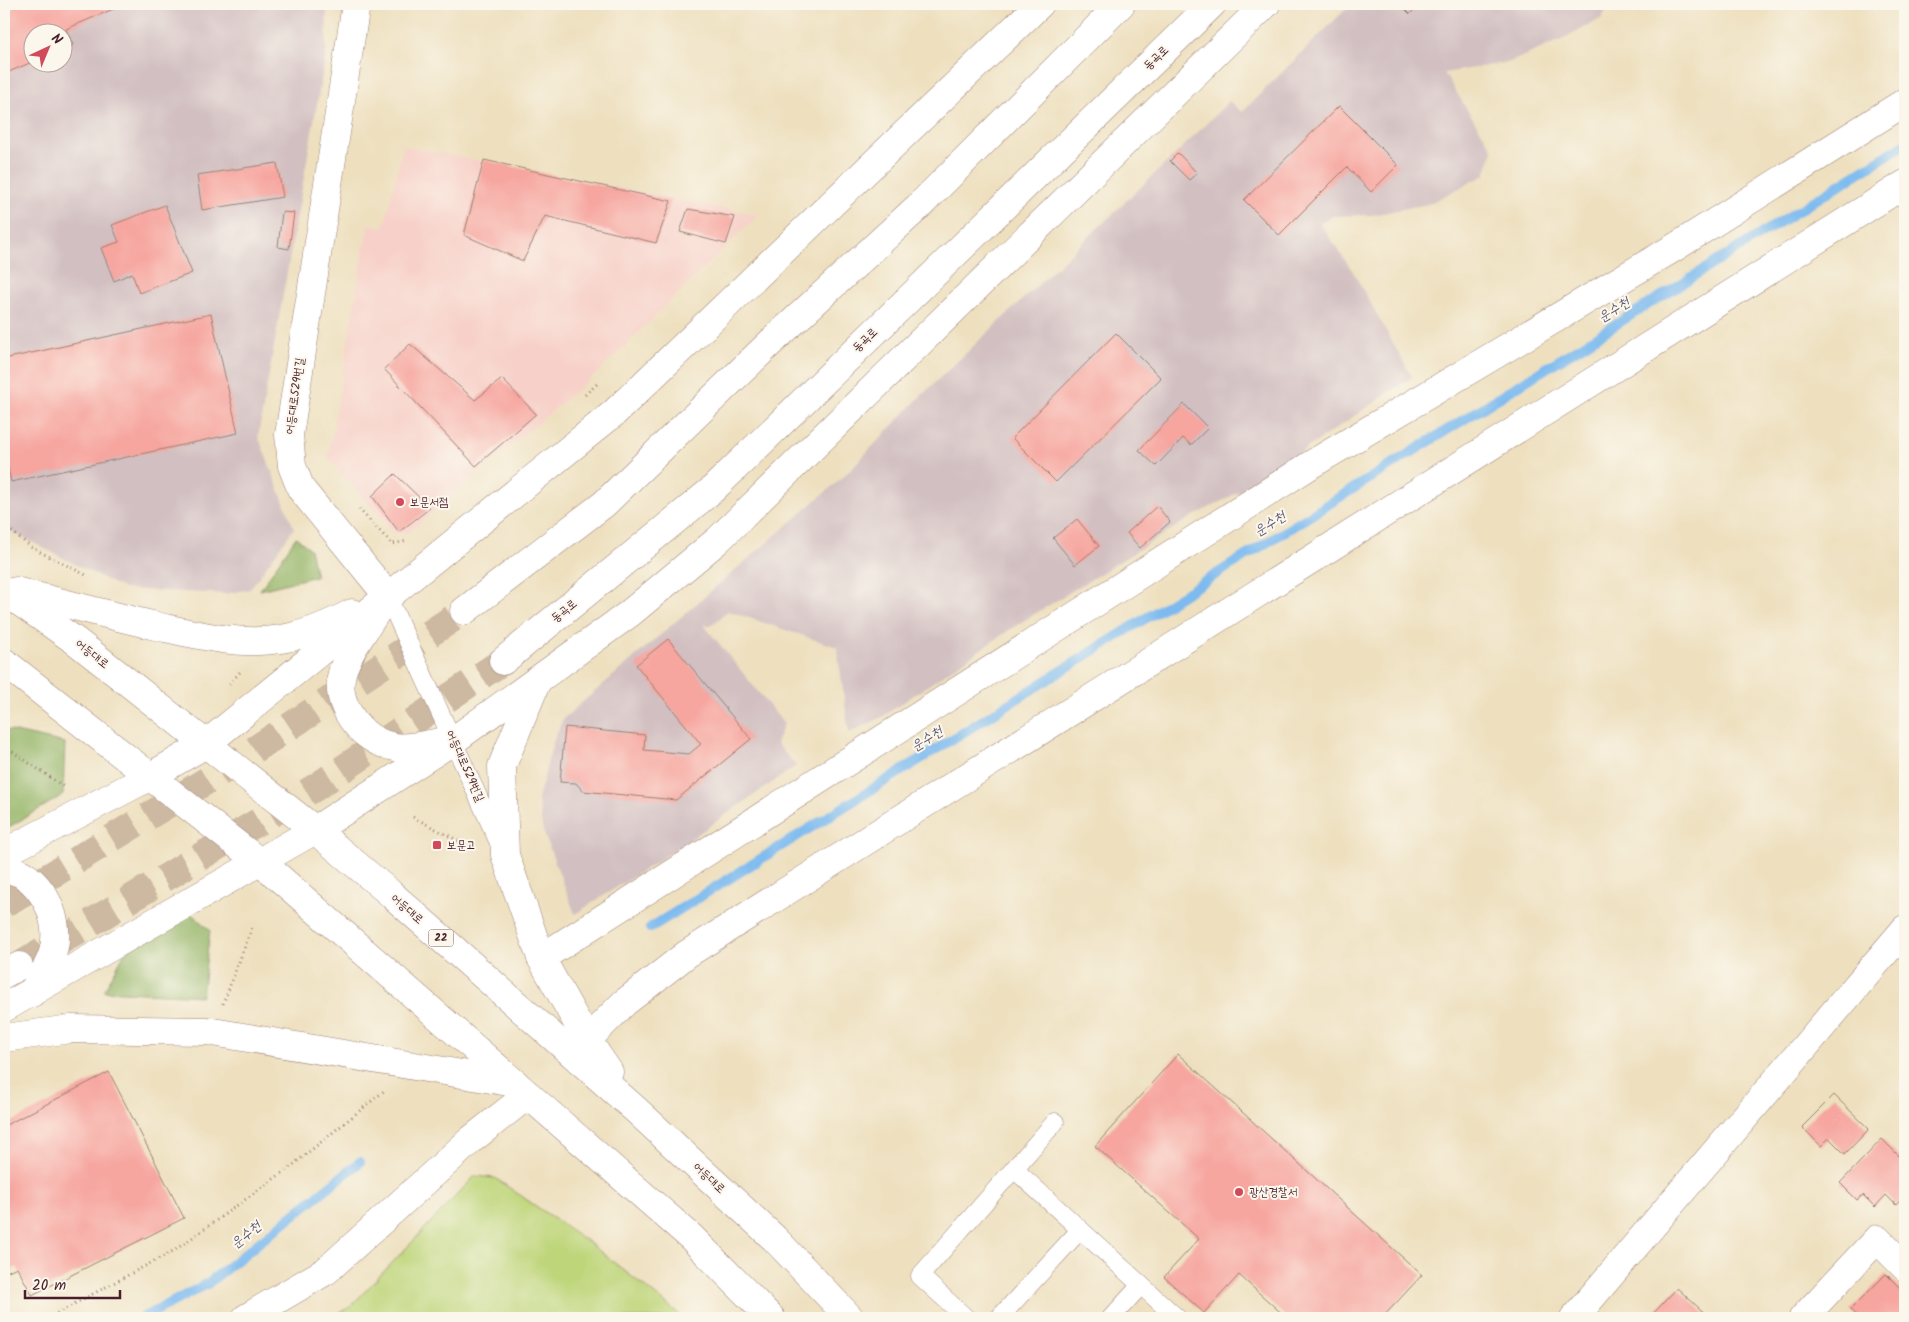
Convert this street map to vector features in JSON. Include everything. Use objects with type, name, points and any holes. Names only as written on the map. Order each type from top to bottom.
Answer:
[{"type":"main road","name":"어등대로529번길","points":[[356,4],[289,435],[292,466],[301,489],[387,595]]},
{"type":"main road","points":[[4,853],[151,776],[206,744],[387,595],[614,414],[1040,4]]},
{"type":"main road","points":[[464,611],[604,504],[768,345],[918,207],[1121,4]]},
{"type":"main road","name":"동곡로","points":[[503,661],[712,490],[1212,4]]},
{"type":"main road","points":[[4,1008],[315,830],[454,740],[629,614],[718,540],[1266,4]]},
{"type":"main road","points":[[542,958],[1312,464],[1677,246],[1905,102]]},
{"type":"main road","points":[[587,1040],[624,1003],[688,954],[1905,184]]},
{"type":"main road","points":[[4,589],[111,616],[202,636],[243,641],[282,639],[335,622],[387,595]]},
{"type":"main road","name":"어등대로","points":[[4,589],[77,642],[315,830],[636,1110],[775,1239],[850,1318]]},
{"type":"main road","points":[[387,595],[342,672],[340,692],[344,706],[356,724],[390,746],[454,740]]},
{"type":"main road","points":[[4,662],[276,875],[691,1236],[771,1318]]},
{"type":"main road","points":[[537,681],[502,766],[504,855],[542,958],[587,1040],[636,1110]]},
{"type":"main road","points":[[4,868],[22,875],[39,890],[51,909],[56,930],[53,952],[32,993]]},
{"type":"main road","points":[[1574,1318],[1905,929]]},
{"type":"main road","points":[[4,1038],[72,1029],[206,1031],[416,1066],[521,1089]]},
{"type":"main road","points":[[246,1318],[326,1271],[472,1139],[521,1089]]},
{"type":"main road","points":[[1803,1318],[1877,1239],[1905,1267]]},
{"type":"lane","name":"어등대로529번길","points":[[387,595],[454,740],[504,855]]},
{"type":"lane","points":[[966,1318],[920,1276],[1055,1122]]},
{"type":"lane","points":[[1014,1169],[1177,1318]]},
{"type":"lane","points":[[999,1318],[1080,1230]]},
{"type":"lane","points":[[1111,1318],[1141,1285]]},
{"type":"path","points":[[584,396],[599,383]]},
{"type":"path","points":[[354,504],[392,544],[413,540]]},
{"type":"path","points":[[4,525],[32,548],[94,580]]},
{"type":"path","points":[[4,746],[62,786]]},
{"type":"path","points":[[413,817],[478,851]]},
{"type":"path","points":[[222,1007],[253,925]]},
{"type":"path","points":[[48,1318],[176,1250],[288,1168],[416,1066]]},
{"type":"shaded area","points":[[4,4],[327,4],[326,53],[258,436],[294,528],[250,589],[225,594],[124,589],[4,528]]},
{"type":"shaded area","points":[[1351,4],[1609,4],[1602,18],[1566,38],[1510,62],[1444,73],[1493,150],[1485,175],[1428,204],[1372,215],[1332,216],[1320,224],[1352,270],[1412,377],[1257,482],[1190,518],[1012,628],[882,717],[849,733],[837,647],[728,611],[712,625],[704,625],[784,724],[776,743],[796,766],[675,850],[575,914],[543,831],[538,800],[553,742],[563,719],[843,477],[923,394],[1229,101],[1242,112]]},
{"type":"shaded area","points":[[403,146],[758,215],[597,373],[408,533],[394,533],[328,458],[368,224],[382,227],[386,219]]},
{"type":"green space","points":[[296,537],[310,549],[316,576],[260,590]]},
{"type":"green space","points":[[7,730],[65,743],[63,795],[4,830],[4,731]]},
{"type":"green space","points":[[189,912],[210,930],[202,996],[104,991],[125,952]]},
{"type":"green space","points":[[475,1176],[495,1178],[588,1242],[684,1318],[329,1318],[350,1307]]},
{"type":"building","points":[[4,4],[125,4],[72,26],[72,22],[22,22],[22,66],[4,74]]},
{"type":"building","points":[[1400,4],[1420,4],[1410,14]]},
{"type":"building","points":[[1339,106],[1398,165],[1371,192],[1347,167],[1279,235],[1244,200]]},
{"type":"building","points":[[1178,153],[1197,173],[1189,180],[1170,161]]},
{"type":"building","points":[[484,160],[671,201],[656,243],[545,216],[523,261],[464,235]]},
{"type":"building","points":[[277,163],[283,197],[202,210],[197,175]]},
{"type":"building","points":[[165,205],[192,273],[139,293],[132,273],[114,281],[101,248],[119,242],[112,225]]},
{"type":"building","points":[[688,209],[735,217],[726,244],[680,232]]},
{"type":"building","points":[[282,212],[294,213],[289,249],[278,247]]},
{"type":"building","points":[[211,314],[238,433],[11,482],[4,449],[4,359]]},
{"type":"building","points":[[1116,333],[1161,378],[1056,482],[1012,438]]},
{"type":"building","points":[[410,344],[475,400],[502,379],[536,414],[476,466],[384,369]]},
{"type":"building","points":[[1184,404],[1208,428],[1191,445],[1183,438],[1156,466],[1139,450]]},
{"type":"building","name":"보문서점","points":[[395,474],[430,508],[399,532],[372,496]]},
{"type":"building","points":[[1157,506],[1170,522],[1140,548],[1127,533]]},
{"type":"building","points":[[1077,519],[1099,546],[1075,565],[1053,538]]},
{"type":"building","points":[[668,639],[751,739],[676,800],[583,791],[576,783],[560,782],[565,727],[645,735],[644,750],[689,754],[701,744],[636,665]]},
{"type":"building","name":"광산경찰서","points":[[1178,1054],[1422,1275],[1382,1318],[1287,1318],[1239,1275],[1204,1313],[1164,1277],[1199,1239],[1095,1146]]},
{"type":"building","points":[[109,1072],[184,1218],[32,1295],[17,1267],[4,1273],[4,1126]]},
{"type":"building","points":[[1834,1095],[1869,1129],[1845,1154],[1829,1138],[1821,1146],[1802,1127]]},
{"type":"building","points":[[1882,1139],[1905,1162],[1905,1195],[1896,1205],[1886,1195],[1875,1207],[1863,1195],[1857,1200],[1840,1183]]},
{"type":"building","points":[[1886,1274],[1905,1293],[1905,1318],[1859,1318],[1850,1310]]},
{"type":"building","points":[[1677,1288],[1710,1318],[1649,1318]]},
{"type":"waterway","name":"운수천","points":[[650,928],[1905,144]]},
{"type":"waterway","name":"운수천","points":[[142,1318],[207,1284],[360,1162]]},
{"type":"tunnel","points":[[4,904],[224,770],[464,611]]},
{"type":"tunnel","points":[[19,966],[316,787],[503,661]]},
{"type":"place","name":"보문서점","points":[[400,502]]},
{"type":"place","name":"보문고","points":[[437,845]]},
{"type":"place","name":"광산경찰서","points":[[1239,1192]]}]
